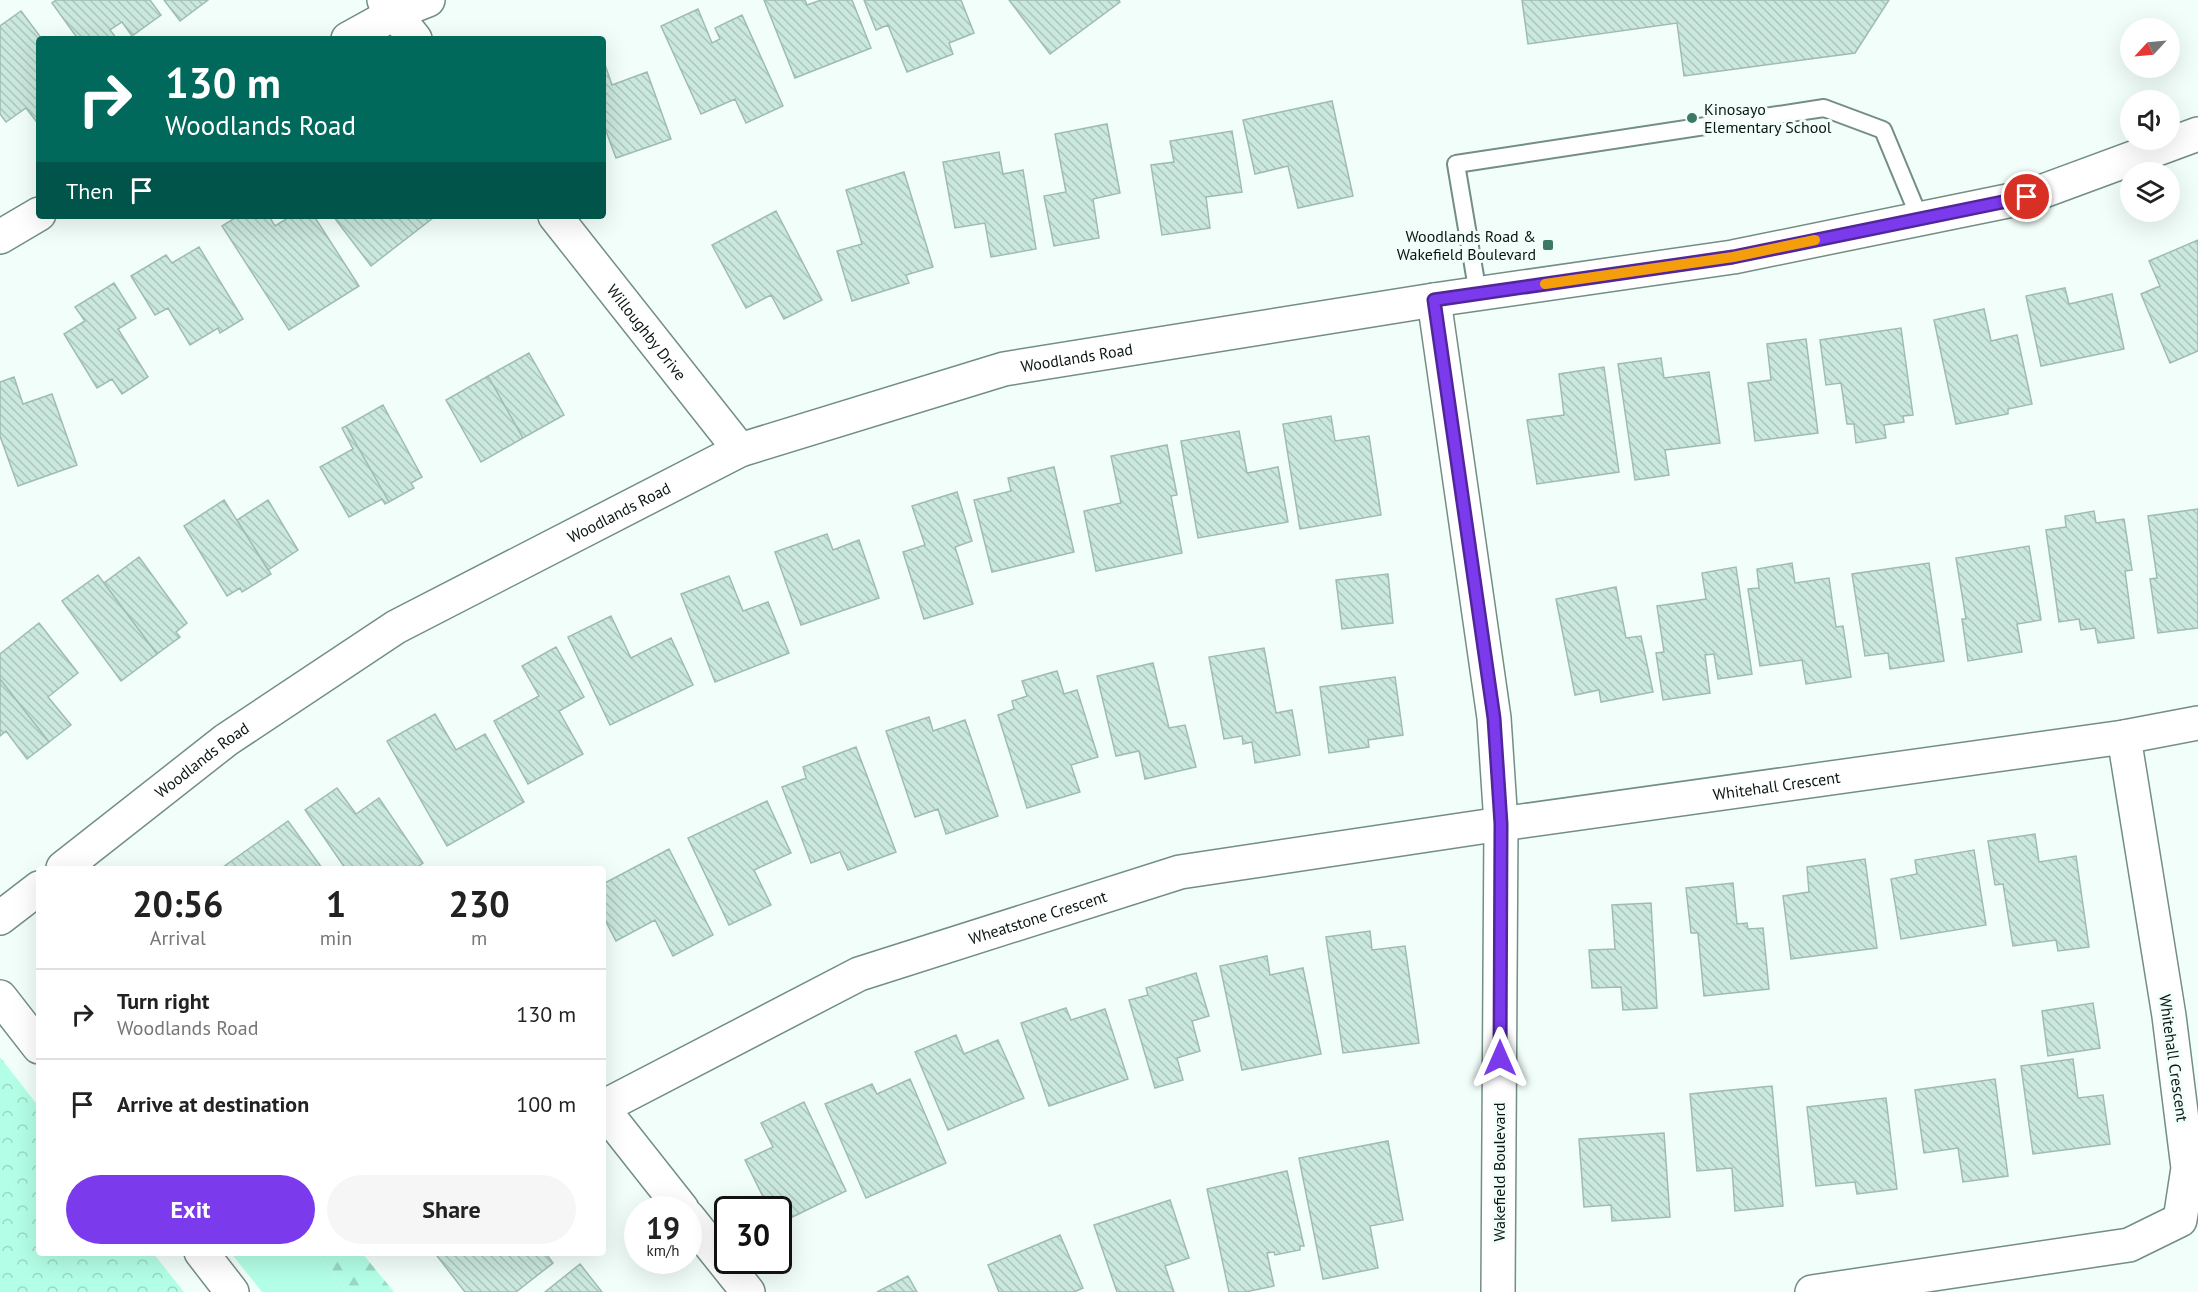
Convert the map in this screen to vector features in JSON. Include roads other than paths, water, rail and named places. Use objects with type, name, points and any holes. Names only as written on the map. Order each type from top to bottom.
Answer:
[{"type":"street","points":[[352,36],[389,6],[428,0]]},
{"type":"street","points":[[389,6],[413,36]]},
{"type":"street","name":"Woodlands Road","points":[[66,866],[226,740],[396,627],[740,450],[1004,369],[1434,300],[1733,257],[2027,197],[2198,134]]},
{"type":"street","points":[[0,237],[36,216]]},
{"type":"street","name":"Willoughby Drive","points":[[557,219],[740,450]]},
{"type":"street","name":"Wakefield Boulevard","points":[[1434,300],[1494,718],[1501,824],[1498,1292]]},
{"type":"street","name":"Whitehall Crescent","points":[[1501,824],[2124,737],[2198,723]]},
{"type":"street","name":"Whitehall Crescent","points":[[1812,1292],[2129,1245],[2180,1220],[2188,1168],[2169,1016],[2124,737]]},
{"type":"street","name":"Wheatstone Crescent","points":[[606,1106],[859,974],[1180,872],[1501,824]]},
{"type":"street","points":[[0,918],[36,890]]},
{"type":"street","points":[[0,997],[36,1043]]},
{"type":"street","name":"Wheatstone Crescent","points":[[606,1112],[672,1196]]},
{"type":"street","points":[[702,1234],[748,1292]]},
{"type":"street","points":[[204,1256],[232,1292]]},
{"type":"lane","points":[[1478,294],[1456,164],[1824,108],[1883,130],[1920,219]]},
{"type":"place","name":"Kinosayo Elementary School","points":[[1692,118]]},
{"type":"place","name":"Woodlands Road & Wakefield Boulevard","points":[[1548,245]]}]
